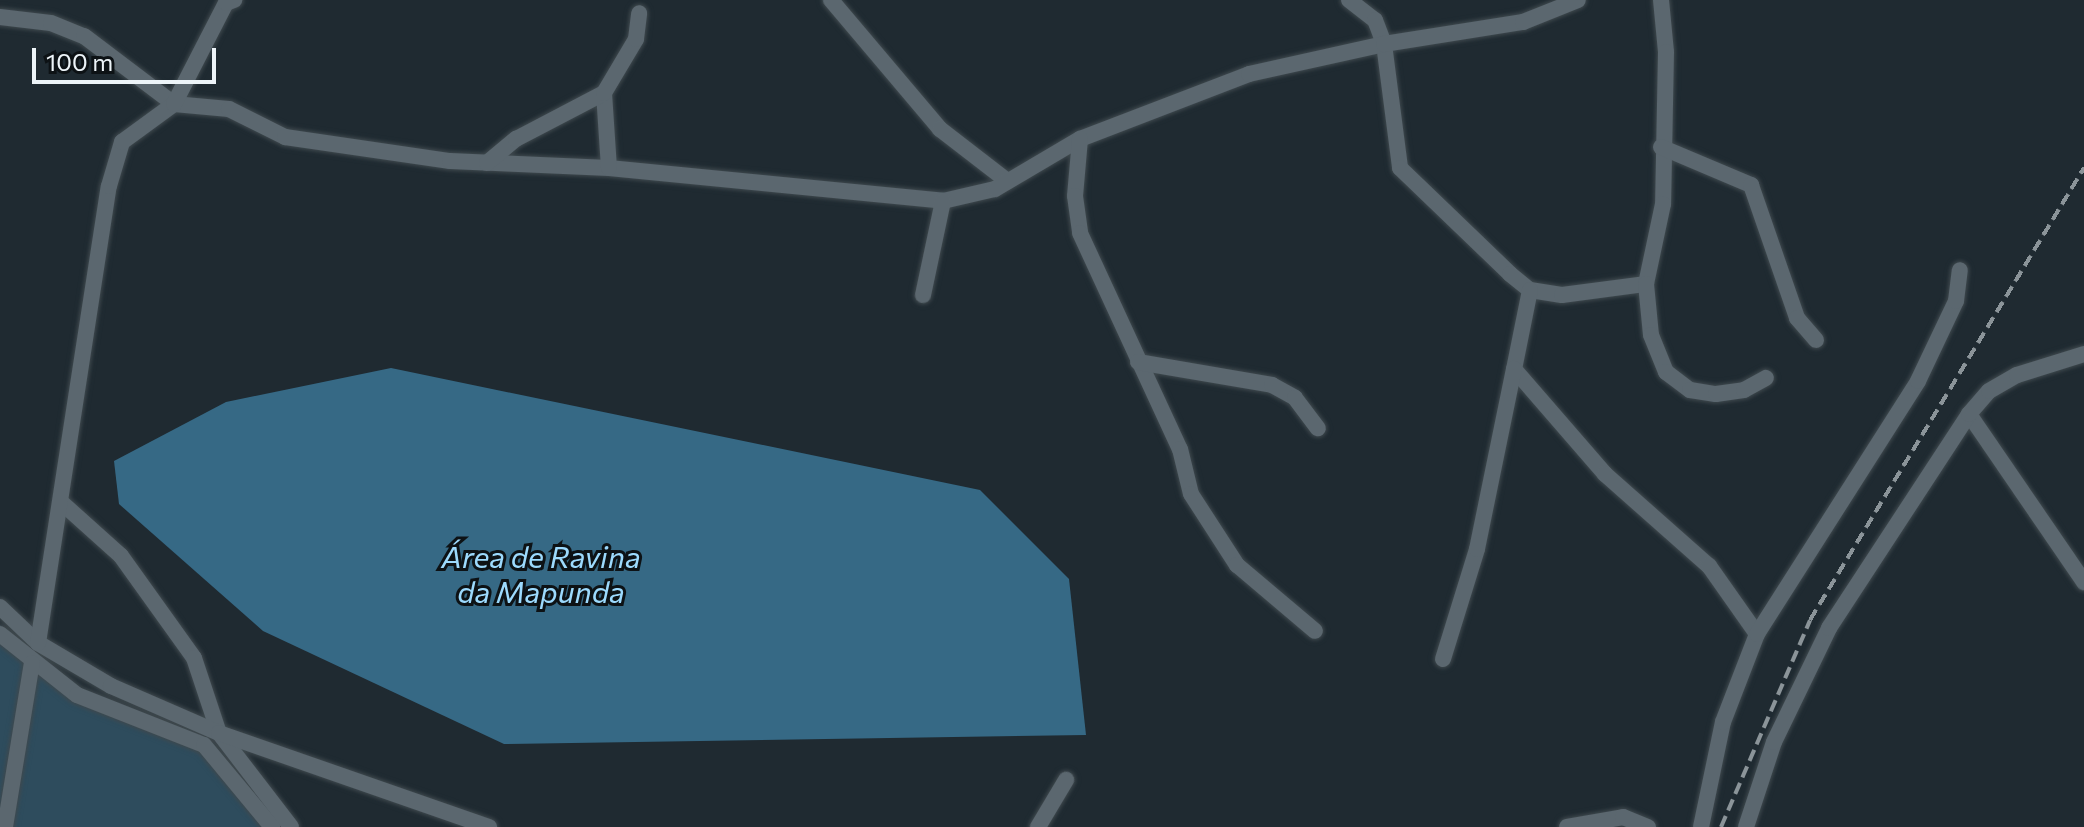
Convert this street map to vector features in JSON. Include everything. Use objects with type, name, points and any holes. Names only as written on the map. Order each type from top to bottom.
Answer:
[{"type":"street","points":[[38,643],[109,186],[122,142],[174,104],[226,3],[234,0]]},
{"type":"street","points":[[831,0],[940,129],[1006,180]]},
{"type":"street","points":[[1349,0],[1375,20],[1384,44],[1400,168],[1530,290],[1562,295],[1646,284]]},
{"type":"street","points":[[0,17],[51,23],[84,36],[174,104],[229,109],[285,137],[365,152],[487,163],[609,168],[943,201],[995,189],[1080,139],[1249,74],[1384,44],[1523,22],[1578,0]]},
{"type":"street","points":[[1661,0],[1666,52],[1661,147],[1663,204],[1646,284],[1651,335],[1666,372],[1690,390],[1716,394],[1744,390],[1766,378]]},
{"type":"street","points":[[487,163],[516,139],[604,93],[636,39],[639,13]]},
{"type":"street","points":[[604,93],[609,168]]},
{"type":"street","points":[[1080,139],[1075,196],[1080,233],[1180,449],[1191,494],[1211,531],[1272,600],[1315,631]]},
{"type":"street","points":[[1661,147],[1751,185],[1797,318],[1816,340]]},
{"type":"street","points":[[923,295],[943,201]]},
{"type":"street","points":[[1701,827],[1723,722],[1757,634],[1918,381],[1956,301],[1960,270]]},
{"type":"street","points":[[1443,659],[1477,549],[1530,290]]},
{"type":"street","points":[[1746,827],[1774,742],[1829,628],[1969,414],[1989,391],[2017,375],[2084,354]]},
{"type":"street","points":[[1138,362],[1272,385],[1295,398],[1318,428]]},
{"type":"street","points":[[1514,369],[1605,474],[1709,566],[1757,634]]},
{"type":"street","points":[[1969,414],[2084,582]]},
{"type":"street","points":[[62,503],[121,556],[194,658],[219,733],[291,827]]},
{"type":"street","points":[[0,607],[38,643],[111,686],[219,733],[489,827]]},
{"type":"street","points":[[0,634],[32,663],[77,695],[204,745],[272,827]]},
{"type":"street","points":[[5,827],[32,663]]},
{"type":"street","points":[[1038,827],[1066,780]]},
{"type":"street","points":[[1567,827],[1623,817],[1648,827]]},
{"type":"shaded area","points":[[0,625],[85,694],[182,728],[277,827],[0,827]]},
{"type":"water","name":"Área de Ravina da Mapunda","points":[[391,368],[980,490],[1069,579],[1086,735],[504,744],[263,631],[119,504],[114,461],[226,402]]},
{"type":"railway","points":[[1721,827],[1810,620],[2084,168]]}]
